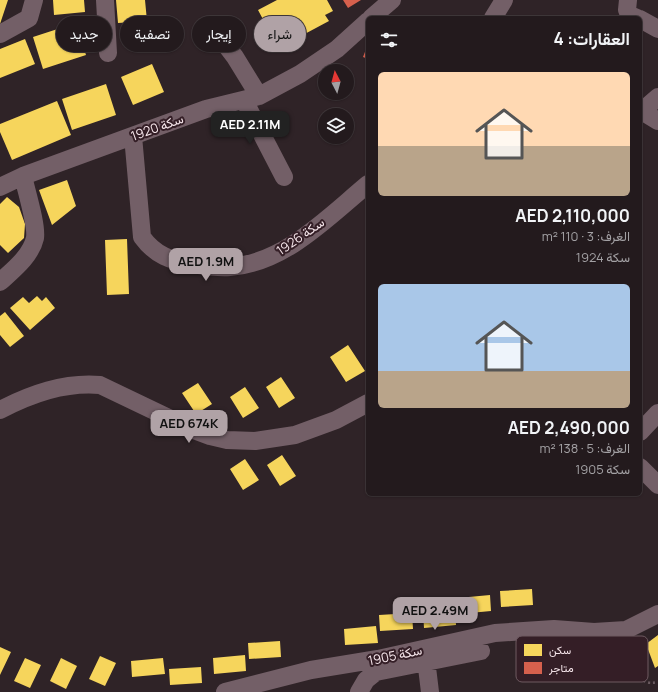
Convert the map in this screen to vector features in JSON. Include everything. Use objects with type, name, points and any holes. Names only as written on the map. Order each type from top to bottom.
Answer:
[{"type":"street","points":[[0,34],[29,18],[34,0]]},
{"type":"street","points":[[105,0],[108,54]]},
{"type":"street","points":[[373,16],[392,0]]},
{"type":"street","points":[[493,16],[504,0]]},
{"type":"street","points":[[628,0],[627,10],[632,16]]},
{"type":"street","points":[[642,21],[658,29]]},
{"type":"street","name":"سكة 1920","points":[[0,187],[23,176],[206,109],[252,98],[300,74],[337,49],[366,23]]},
{"type":"street","points":[[231,52],[235,57],[284,176]]},
{"type":"street","points":[[642,109],[658,97]]},
{"type":"street","points":[[642,111],[658,121]]},
{"type":"street","name":"سكة 1926","points":[[133,136],[142,237],[150,247],[163,257],[179,262],[211,267],[230,267],[272,256],[294,244],[366,186]]},
{"type":"street","points":[[0,282],[20,263],[29,250],[35,237],[34,225],[23,176]]},
{"type":"street","points":[[0,410],[32,395],[53,388],[84,384],[100,385],[210,436],[255,441],[295,435],[336,420],[366,404]]},
{"type":"street","points":[[642,430],[658,413]]},
{"type":"street","points":[[642,469],[658,485]]},
{"type":"street","name":"سكة 1905","points":[[225,692],[311,670],[425,655],[495,634],[554,628],[594,632],[626,630],[658,614]]},
{"type":"street","points":[[359,692],[366,680],[376,672],[425,655],[481,651]]},
{"type":"street","points":[[425,655],[430,692]]},
{"type":"path","points":[[626,630],[627,636]]},
{"type":"building: سكن","points":[[0,0],[8,0],[0,24]]},
{"type":"building: سكن","points":[[53,0],[84,0],[85,12],[54,15]]},
{"type":"building: سكن","points":[[116,0],[145,0],[147,16],[120,16],[120,23],[118,23]]},
{"type":"building: سكن","points":[[277,0],[327,0],[333,11],[325,15],[329,21],[306,33],[306,16],[261,16],[258,10]]},
{"type":"building: سكن","points":[[56,30],[56,52],[85,52],[86,55],[43,69],[33,37]]},
{"type":"building: سكن","points":[[25,39],[35,64],[0,78],[0,49]]},
{"type":"building: سكن","points":[[152,64],[164,92],[133,105],[121,77]]},
{"type":"building: سكن","points":[[106,84],[116,115],[72,130],[62,99]]},
{"type":"building: سكن","points":[[57,101],[71,135],[12,160],[0,132],[0,124]]},
{"type":"building: سكن","points":[[67,180],[76,206],[52,225],[39,190]]},
{"type":"building: سكن","points":[[7,197],[19,207],[25,224],[24,238],[8,253],[0,245],[0,204]]},
{"type":"building: سكن","points":[[127,239],[129,294],[107,295],[105,240]]},
{"type":"building: سكن","points":[[37,296],[42,301],[46,297],[55,308],[30,330],[10,308],[23,297],[29,303]]},
{"type":"building: سكن","points":[[5,312],[24,336],[10,347],[0,335],[0,316]]},
{"type":"building: سكن","points":[[348,345],[365,371],[346,382],[330,357]]},
{"type":"building: سكن","points":[[281,377],[295,398],[279,408],[266,387]]},
{"type":"building: سكن","points":[[198,383],[212,404],[196,414],[182,393]]},
{"type":"building: سكن","points":[[245,387],[259,408],[243,418],[230,397]]},
{"type":"building: سكن","points":[[282,455],[296,476],[280,486],[267,465]]},
{"type":"building: سكن","points":[[245,459],[259,480],[243,490],[230,469]]},
{"type":"building: سكن","points":[[532,589],[533,605],[501,607],[500,591]]},
{"type":"building: سكن","points":[[490,595],[491,611],[459,614],[458,598]]},
{"type":"building: سكن","points":[[455,609],[456,625],[424,628],[423,612]]},
{"type":"building: سكن","points":[[412,613],[413,629],[380,631],[379,615]]},
{"type":"building: سكن","points":[[376,626],[378,643],[345,645],[344,629]]},
{"type":"building: سكن","points":[[658,635],[658,666],[655,668],[648,649],[648,642]]},
{"type":"building: سكن","points":[[280,641],[281,657],[249,659],[248,643]]},
{"type":"building: سكن","points":[[0,647],[11,652],[0,675]]},
{"type":"building: سكن","points":[[245,655],[246,671],[214,674],[213,658]]},
{"type":"building: سكن","points":[[100,656],[116,663],[105,686],[89,679]]},
{"type":"building: سكن","points":[[25,658],[41,665],[30,688],[14,681]]},
{"type":"building: سكن","points":[[61,658],[77,666],[66,689],[50,681]]},
{"type":"building: سكن","points":[[163,658],[165,674],[132,677],[131,661]]},
{"type":"building: سكن","points":[[201,667],[202,683],[170,685],[169,669]]},
{"type":"building: متاجر","points":[[343,0],[361,0],[348,8]]},
{"type":"building: متاجر","points":[[366,49],[366,58],[363,57]]}]
